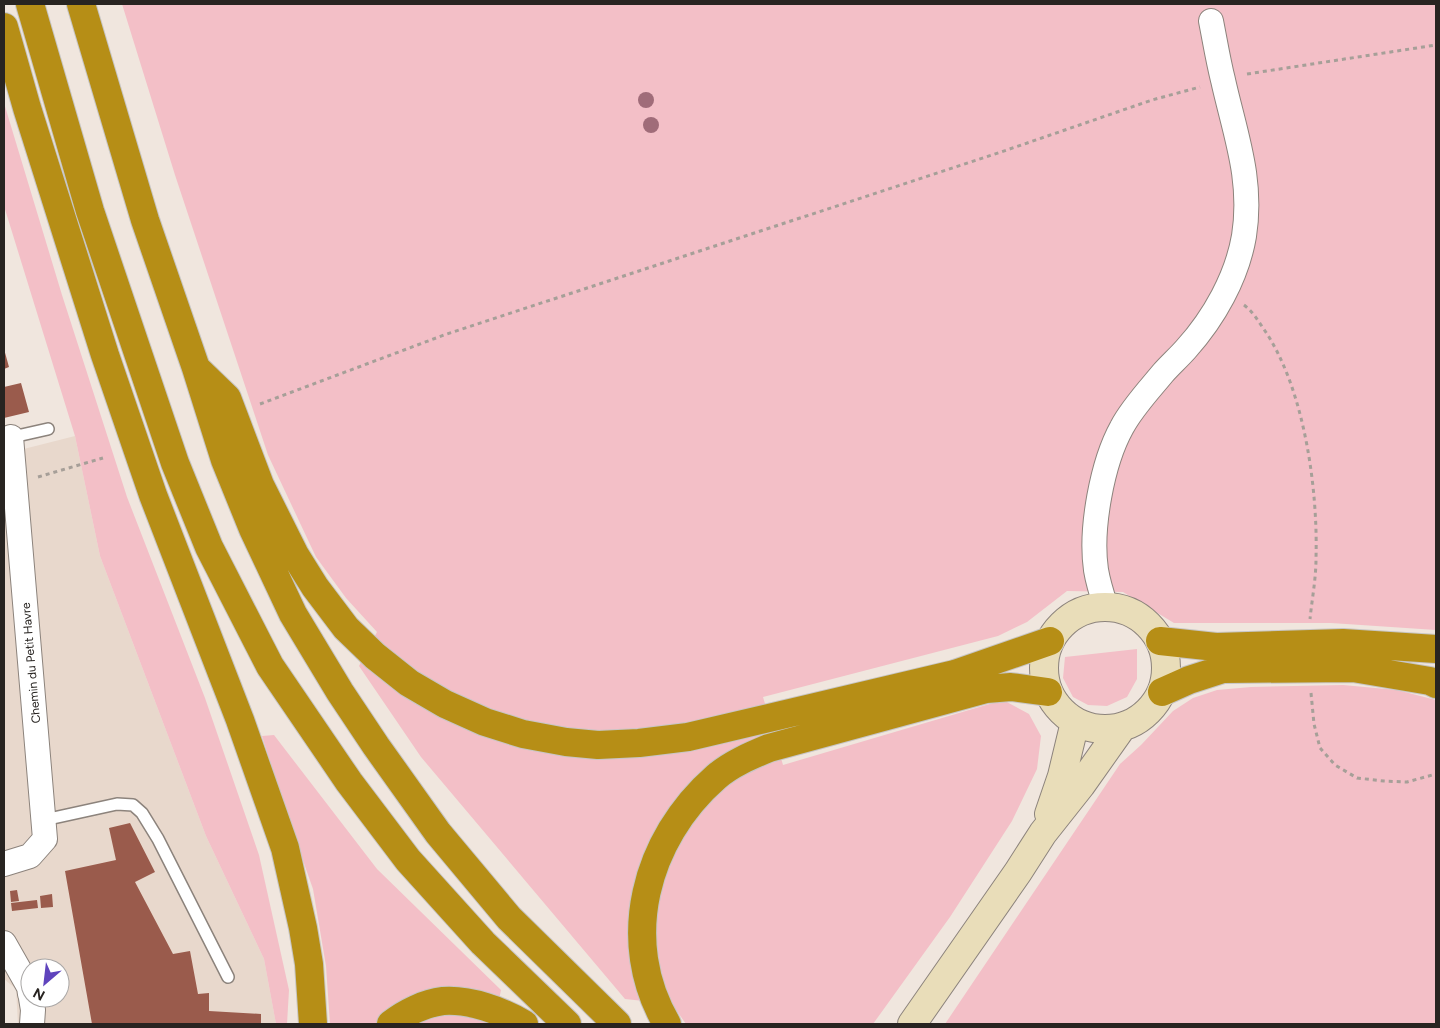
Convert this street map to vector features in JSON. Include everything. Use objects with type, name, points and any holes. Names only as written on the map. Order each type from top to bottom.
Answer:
[{"type":"highway","points":[[30,4],[90,211],[175,463],[209,547],[270,666],[349,782],[408,860],[483,943],[567,1024]]},
{"type":"highway","points":[[82,4],[145,220],[226,460],[253,529],[293,614],[340,692],[438,833],[508,918],[617,1024]]},
{"type":"highway","points":[[4,27],[27,108],[108,365],[153,495],[240,720],[285,848],[305,937],[314,1024]]},
{"type":"highway","points":[[196,368],[227,398],[260,485],[295,555],[315,587],[346,628],[374,656],[409,683],[445,704],[485,722],[523,734],[566,742],[598,745],[640,743],[688,737],[955,674],[1050,641]]},
{"type":"highway","points":[[1160,641],[1216,647],[1343,643],[1436,649]]},
{"type":"highway","points":[[1162,692],[1223,669],[1281,667],[1353,668],[1430,681],[1436,684]]},
{"type":"highway","points":[[667,1024],[658,1009],[648,980],[642,949],[642,919],[647,886],[672,828],[692,800],[717,776],[743,759],[769,748],[986,689],[1011,687],[1048,692]]},
{"type":"highway","points":[[391,1024],[422,1007],[443,1001],[466,1003],[494,1010],[524,1024]]},
{"type":"main road","points":[[1106,607],[1122,609],[1138,616],[1151,627],[1160,641],[1166,658],[1166,675],[1162,692],[1154,706],[1143,717],[1128,726],[1110,730],[1092,728],[1075,722],[1059,709],[1048,692],[1044,675],[1044,658],[1050,641],[1059,627],[1072,616],[1089,609],[1106,607]]},
{"type":"main road","points":[[1043,834],[1062,776],[1075,722]]},
{"type":"main road","points":[[912,1024],[1043,834],[1122,727]]},
{"type":"street","points":[[1106,607],[1096,570],[1096,520],[1108,457],[1122,427],[1164,372],[1209,320],[1225,292],[1236,266],[1244,236],[1247,204],[1245,168],[1223,80],[1211,21]]},
{"type":"street","name":"Chemin du Petit Havre","points":[[4,864],[30,856],[45,839],[15,484],[7,438]]},
{"type":"street","points":[[7,954],[20,974]]},
{"type":"street","points":[[32,1024],[33,1008]]},
{"type":"lane","points":[[7,438],[48,429]]},
{"type":"lane","points":[[44,820],[117,804],[133,805],[142,813],[158,838],[228,977]]},
{"type":"path","points":[[260,404],[444,336],[679,259],[838,204],[1001,152],[1152,100],[1256,71],[1436,45]]},
{"type":"path","points":[[1225,292],[1251,310],[1269,336],[1284,363],[1303,427],[1311,471],[1316,521],[1316,559],[1310,620]]},
{"type":"path","points":[[15,484],[103,458]]},
{"type":"path","points":[[1311,692],[1314,724],[1320,748],[1334,765],[1357,778],[1384,781],[1407,782],[1436,774]]},
{"type":"shaded area","points":[[122,4],[1436,4],[1436,630],[1331,623],[1174,623],[1123,592],[1067,591],[1027,622],[998,636],[763,697],[783,765],[1003,700],[1029,714],[1041,736],[1037,769],[1012,821],[950,917],[873,1024],[686,1024],[672,1004],[625,999],[421,757],[359,666],[377,632],[346,598],[316,557],[268,455],[175,175]]},
{"type":"shaded area","points":[[4,103],[62,295],[127,497],[205,698],[259,855],[289,990],[287,1024],[276,1024],[264,959],[206,836],[100,556],[75,436],[4,206]]},
{"type":"shaded area","points":[[75,436],[100,556],[206,836],[264,959],[276,1024],[18,1024],[16,989],[4,979],[4,454]]},
{"type":"shaded area","points":[[1137,649],[1137,679],[1127,697],[1107,706],[1088,705],[1073,697],[1063,678],[1065,657]]},
{"type":"shaded area","points":[[1343,685],[1397,690],[1436,700],[1436,1024],[945,1024],[1120,764],[1173,711],[1193,698],[1217,690],[1251,687]]},
{"type":"shaded area","points":[[274,735],[377,869],[501,990],[494,1024],[330,1024],[326,966],[313,889],[262,736]]},
{"type":"building","points":[[4,349],[9,367],[4,369]]},
{"type":"building","points":[[21,383],[29,412],[4,418],[4,387]]},
{"type":"building","points":[[130,823],[155,872],[135,882],[173,954],[190,951],[198,994],[209,993],[209,1011],[261,1014],[261,1024],[92,1024],[65,871],[116,860],[109,828]]},
{"type":"building","points":[[17,890],[19,901],[11,902],[10,891]]},
{"type":"building","points":[[52,894],[53,907],[41,908],[40,896]]},
{"type":"building","points":[[37,900],[38,908],[12,911],[11,903]]}]
